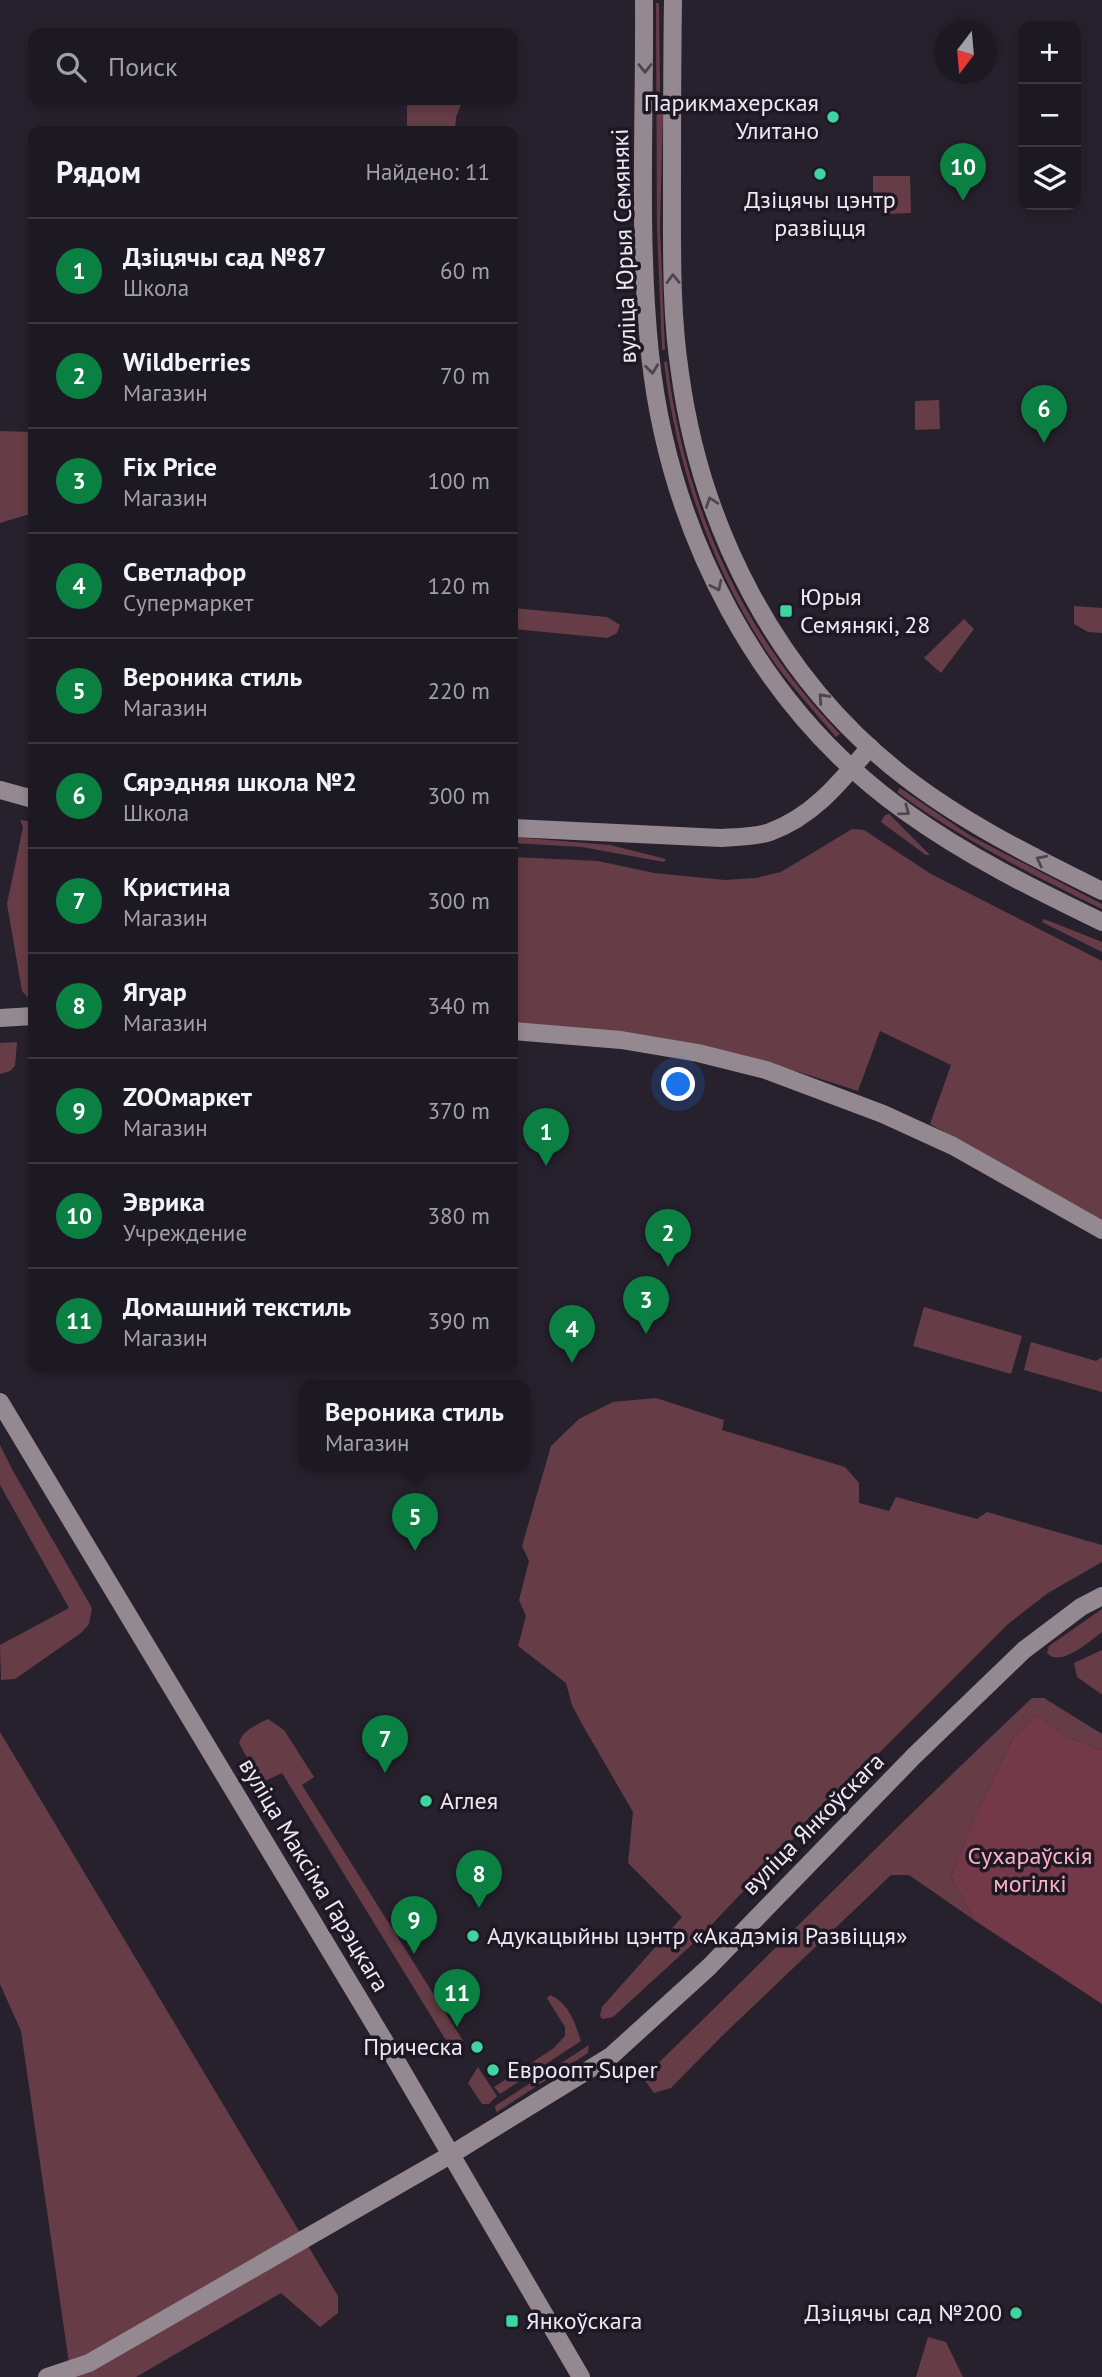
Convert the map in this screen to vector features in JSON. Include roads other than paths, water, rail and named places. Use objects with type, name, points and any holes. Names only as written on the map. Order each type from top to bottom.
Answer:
[{"type":"main road","name":"вуліца Юрыя Семянякі","points":[[644,0],[647,309],[654,386],[672,471],[704,560],[747,642],[786,696],[852,768],[904,811],[952,843],[1102,922]]},
{"type":"main road","name":"вуліца Юрыя Семянякі","points":[[673,0],[673,309],[682,386],[698,464],[729,549],[767,623],[806,679],[870,747],[921,789],[976,825],[1102,891]]},
{"type":"main road","points":[[518,828],[721,838],[770,832],[811,811],[870,747]]},
{"type":"main road","points":[[0,789],[28,789]]},
{"type":"main road","points":[[0,789],[28,797]]},
{"type":"main road","points":[[0,1018],[28,1016]]},
{"type":"main road","points":[[518,1031],[621,1040],[766,1070],[883,1114],[953,1146],[1102,1230]]},
{"type":"main road","name":"вуліца Максіма Гарэцкага","points":[[0,1402],[452,2154],[581,2377]]},
{"type":"main road","name":"вуліца Янкоўскага","points":[[47,2377],[89,2363],[452,2154],[611,2056],[709,1967],[895,1775],[1024,1650],[1081,1607],[1102,1595]]},
{"type":"place","name":"Парикмахерская Улитано","points":[[833,117]]},
{"type":"place","name":"Дзіцячы цэнтр развіцця","points":[[820,174]]},
{"type":"place","name":"Эврика","points":[[963,201]]},
{"type":"place","name":"Сярэдняя школа №2","points":[[1044,443]]},
{"type":"place","name":"Юрыя Семянякі, 28","points":[[786,611]]},
{"type":"place","name":"Дзіцячы сад №87","points":[[546,1166]]},
{"type":"place","name":"Wildberries","points":[[668,1267]]},
{"type":"place","name":"Fix Price","points":[[646,1334]]},
{"type":"place","name":"Светлафор","points":[[572,1363]]},
{"type":"place","name":"Вероника стиль","points":[[415,1551]]},
{"type":"place","name":"Кристина","points":[[385,1773]]},
{"type":"place","name":"Аглея","points":[[426,1801]]},
{"type":"place","name":"Ягуар","points":[[479,1908]]},
{"type":"place","name":"Адукацыйны цэнтр «Акадэмія Развіцця»","points":[[473,1936]]},
{"type":"place","name":"ZOOмаркет","points":[[414,1954]]},
{"type":"place","name":"Домашний текстиль","points":[[457,2027]]},
{"type":"place","name":"Прическа","points":[[477,2047]]},
{"type":"place","name":"Евроопт Super","points":[[493,2070]]},
{"type":"place","name":"Дзіцячы сад №200","points":[[1016,2313]]},
{"type":"place","name":"Янкоўскага","points":[[512,2321]]},
{"type":"park label","name":"Сухараўскія могілкі","points":[[1030,1870]]}]
